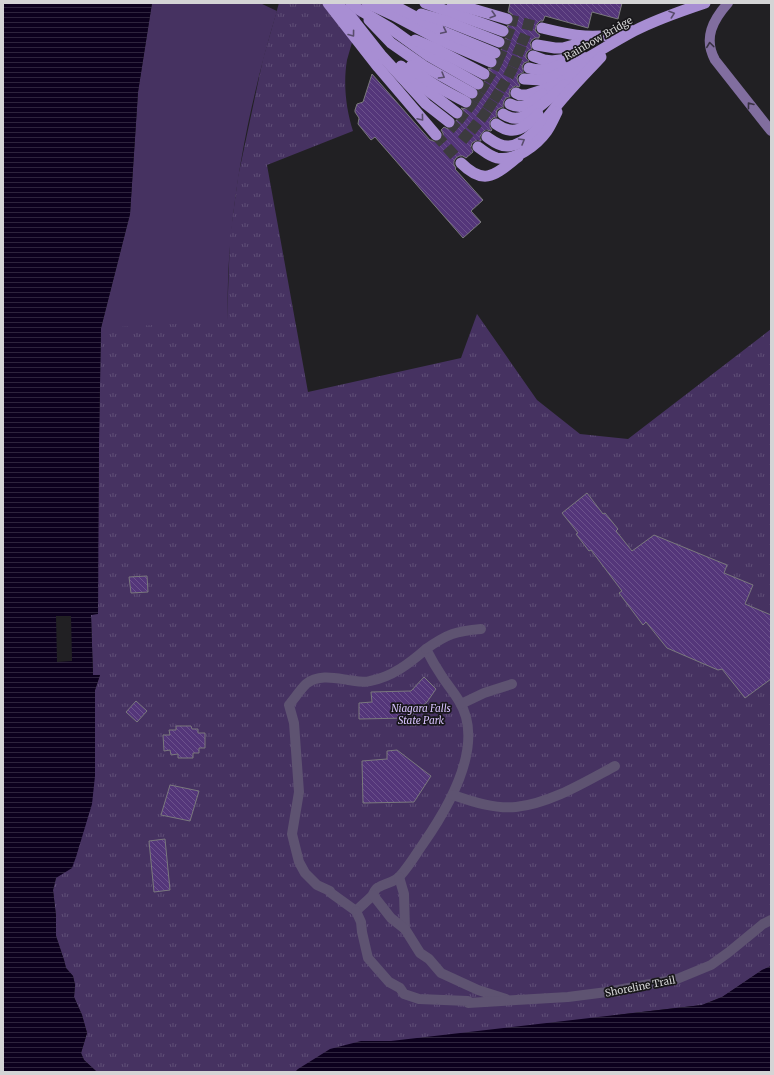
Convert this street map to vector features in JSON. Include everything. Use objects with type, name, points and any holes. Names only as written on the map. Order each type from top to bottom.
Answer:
[{"type":"highway","points":[[328,3],[378,67],[436,135]]},
{"type":"highway","points":[[336,3],[357,8],[394,9],[446,21],[495,52],[438,39],[394,9]]},
{"type":"highway","points":[[425,3],[503,31]]},
{"type":"highway","points":[[452,3],[507,19]]},
{"type":"highway","name":"Rainbow Bridge","points":[[524,79],[547,79],[559,74],[599,55],[633,31],[651,22],[706,3]]},
{"type":"highway","points":[[357,8],[388,41],[420,74],[472,93],[429,56],[388,41]]},
{"type":"highway","points":[[357,8],[388,41],[422,87],[457,113]]},
{"type":"highway","points":[[537,45],[563,48],[651,22]]},
{"type":"highway","points":[[542,28],[588,36],[608,35]]},
{"type":"highway","points":[[388,41],[434,48],[484,74]]},
{"type":"highway","points":[[388,41],[416,94],[449,122]]},
{"type":"highway","points":[[533,56],[552,61],[599,55]]},
{"type":"highway","points":[[496,124],[509,131],[521,129],[533,120],[578,73],[599,55]]},
{"type":"highway","points":[[503,114],[515,119],[524,117],[560,91],[599,55]]},
{"type":"highway","points":[[529,68],[544,70],[579,58]]},
{"type":"highway","points":[[516,93],[520,95],[527,95],[560,91]]},
{"type":"highway","points":[[510,104],[518,107],[524,107],[560,91]]},
{"type":"highway","points":[[487,137],[504,146],[510,146],[522,142],[534,132],[560,91]]},
{"type":"highway","points":[[461,163],[467,169],[479,176],[490,176],[501,170],[542,137],[550,126],[559,105],[560,91]]},
{"type":"highway","points":[[478,147],[490,155],[498,158],[504,158],[519,154],[532,146]]},
{"type":"main road","points":[[728,3],[712,27],[709,40],[713,55],[771,132]]},
{"type":"street","points":[[426,649],[434,664],[461,704],[466,718],[468,733],[466,753],[461,772],[453,795],[442,816],[411,862],[399,877],[387,884],[377,887],[373,895],[356,911],[330,891],[317,885],[305,873],[299,862],[292,834],[299,792],[294,723],[289,705],[306,684],[314,680],[321,678],[358,682],[370,681],[396,671],[438,640],[450,634],[481,629]]},
{"type":"street","points":[[461,704],[484,693],[512,684]]},
{"type":"street","points":[[453,795],[481,804],[505,807],[528,805],[568,791],[615,766]]},
{"type":"street","points":[[399,877],[404,894],[405,929]]},
{"type":"street","points":[[373,895],[391,918],[405,929],[420,953],[429,959],[441,973],[478,990],[502,998],[516,1000]]},
{"type":"street","name":"Shoreline Trail","points":[[356,911],[361,922],[368,958],[389,982],[400,988],[404,994],[418,999],[468,1001],[468,1003],[568,997],[607,992],[677,979],[711,965],[763,924],[771,920]]},
{"type":"green space","name":"Niagara Falls State Park","points":[[152,3],[260,3],[277,11],[248,122],[234,208],[228,271],[228,375],[771,966],[762,970],[722,997],[298,1069],[295,1072],[97,1072],[56,878],[100,675],[98,549],[101,328],[130,214],[138,92]]},
{"type":"green space","name":"Niagara Falls State Park","points":[[279,3],[364,3],[347,60],[345,78],[346,96],[353,131],[267,165],[308,392],[461,358],[477,314],[537,400],[580,434],[628,439],[771,329],[771,966],[762,970],[722,997],[702,1005],[391,1041],[361,1041],[330,1049],[295,1072],[97,1072],[84,1060],[81,1053],[87,1033],[82,1015],[74,997],[75,985],[73,976],[66,968],[56,936],[56,916],[53,890],[56,878],[72,868],[92,804],[95,776],[95,690],[100,675],[93,675],[91,615],[98,613],[101,328],[227,321],[230,237],[238,177],[263,59]]},
{"type":"shaded area","points":[[3,3],[152,3],[138,92],[130,214],[101,328],[98,614],[91,615],[93,675],[100,675],[95,690],[95,776],[92,804],[72,868],[56,878],[53,890],[56,916],[56,936],[66,968],[73,976],[75,985],[74,997],[82,1015],[87,1033],[81,1053],[84,1060],[97,1072],[3,1072]]},
{"type":"shaded area","points":[[771,966],[771,1072],[295,1072],[330,1049],[361,1041],[391,1041],[702,1005],[722,997],[762,970]]},
{"type":"pier","points":[[56,616],[71,616],[72,661],[57,662]]},
{"type":"building","points":[[510,3],[622,3],[618,19],[592,12],[588,28],[545,16],[543,21],[540,21],[537,24],[535,30],[540,35],[539,38],[535,38],[530,43],[532,49],[526,54],[526,58],[529,61],[524,63],[522,67],[524,72],[518,75],[517,78],[520,85],[519,87],[515,86],[510,90],[510,97],[506,98],[504,101],[504,107],[497,110],[497,117],[490,121],[490,127],[492,130],[484,131],[480,136],[481,141],[475,141],[472,143],[471,147],[473,152],[466,158],[459,156],[454,161],[455,169],[483,200],[471,211],[481,222],[463,238],[375,137],[371,140],[358,124],[359,118],[355,110],[357,104],[363,102],[372,74],[430,140],[437,142],[440,141],[443,137],[441,130],[444,127],[448,129],[452,128],[456,123],[456,120],[462,118],[464,114],[461,108],[467,109],[472,106],[472,100],[478,97],[478,91],[482,90],[484,87],[484,81],[488,80],[490,77],[491,73],[488,68],[492,69],[497,65],[497,59],[502,55],[501,49],[506,44],[505,38],[510,33],[510,29],[507,26],[512,24],[514,21],[512,14],[508,12]]},
{"type":"building","points":[[587,493],[603,514],[605,513],[618,529],[616,531],[632,551],[654,535],[727,565],[724,573],[753,585],[745,604],[771,615],[771,679],[745,698],[722,669],[718,670],[667,648],[646,622],[643,625],[619,593],[622,591],[591,550],[589,551],[576,534],[578,533],[562,513]]},
{"type":"building","points":[[147,576],[148,592],[131,593],[129,577]]},
{"type":"building","points":[[424,677],[436,689],[427,702],[408,718],[359,719],[359,703],[372,702],[371,692],[411,691]]},
{"type":"building","points":[[136,701],[147,711],[137,722],[126,712]]},
{"type":"building","points":[[176,726],[191,726],[192,729],[198,729],[198,733],[205,733],[205,748],[199,748],[199,753],[193,753],[193,758],[178,758],[178,754],[171,755],[170,750],[164,751],[163,735],[170,735],[169,730],[176,730]]},
{"type":"building","points":[[397,750],[431,776],[414,802],[363,803],[362,761],[387,759],[387,751]]},
{"type":"building","points":[[170,785],[199,791],[190,821],[161,815]]},
{"type":"building","points":[[165,839],[170,890],[154,892],[149,841]]},
{"type":"tunnel","points":[[507,19],[542,28]]},
{"type":"tunnel","points":[[503,31],[537,45]]},
{"type":"tunnel","points":[[499,42],[533,56]]},
{"type":"tunnel","points":[[495,53],[529,68]]},
{"type":"tunnel","points":[[491,62],[524,79]]},
{"type":"tunnel","points":[[484,74],[516,93]]},
{"type":"tunnel","points":[[478,84],[510,104]]},
{"type":"tunnel","points":[[472,93],[503,114]]},
{"type":"tunnel","points":[[466,102],[496,124]]},
{"type":"tunnel","points":[[457,113],[487,137]]},
{"type":"tunnel","points":[[449,122],[478,147]]},
{"type":"tunnel","points":[[436,135],[461,163]]}]
